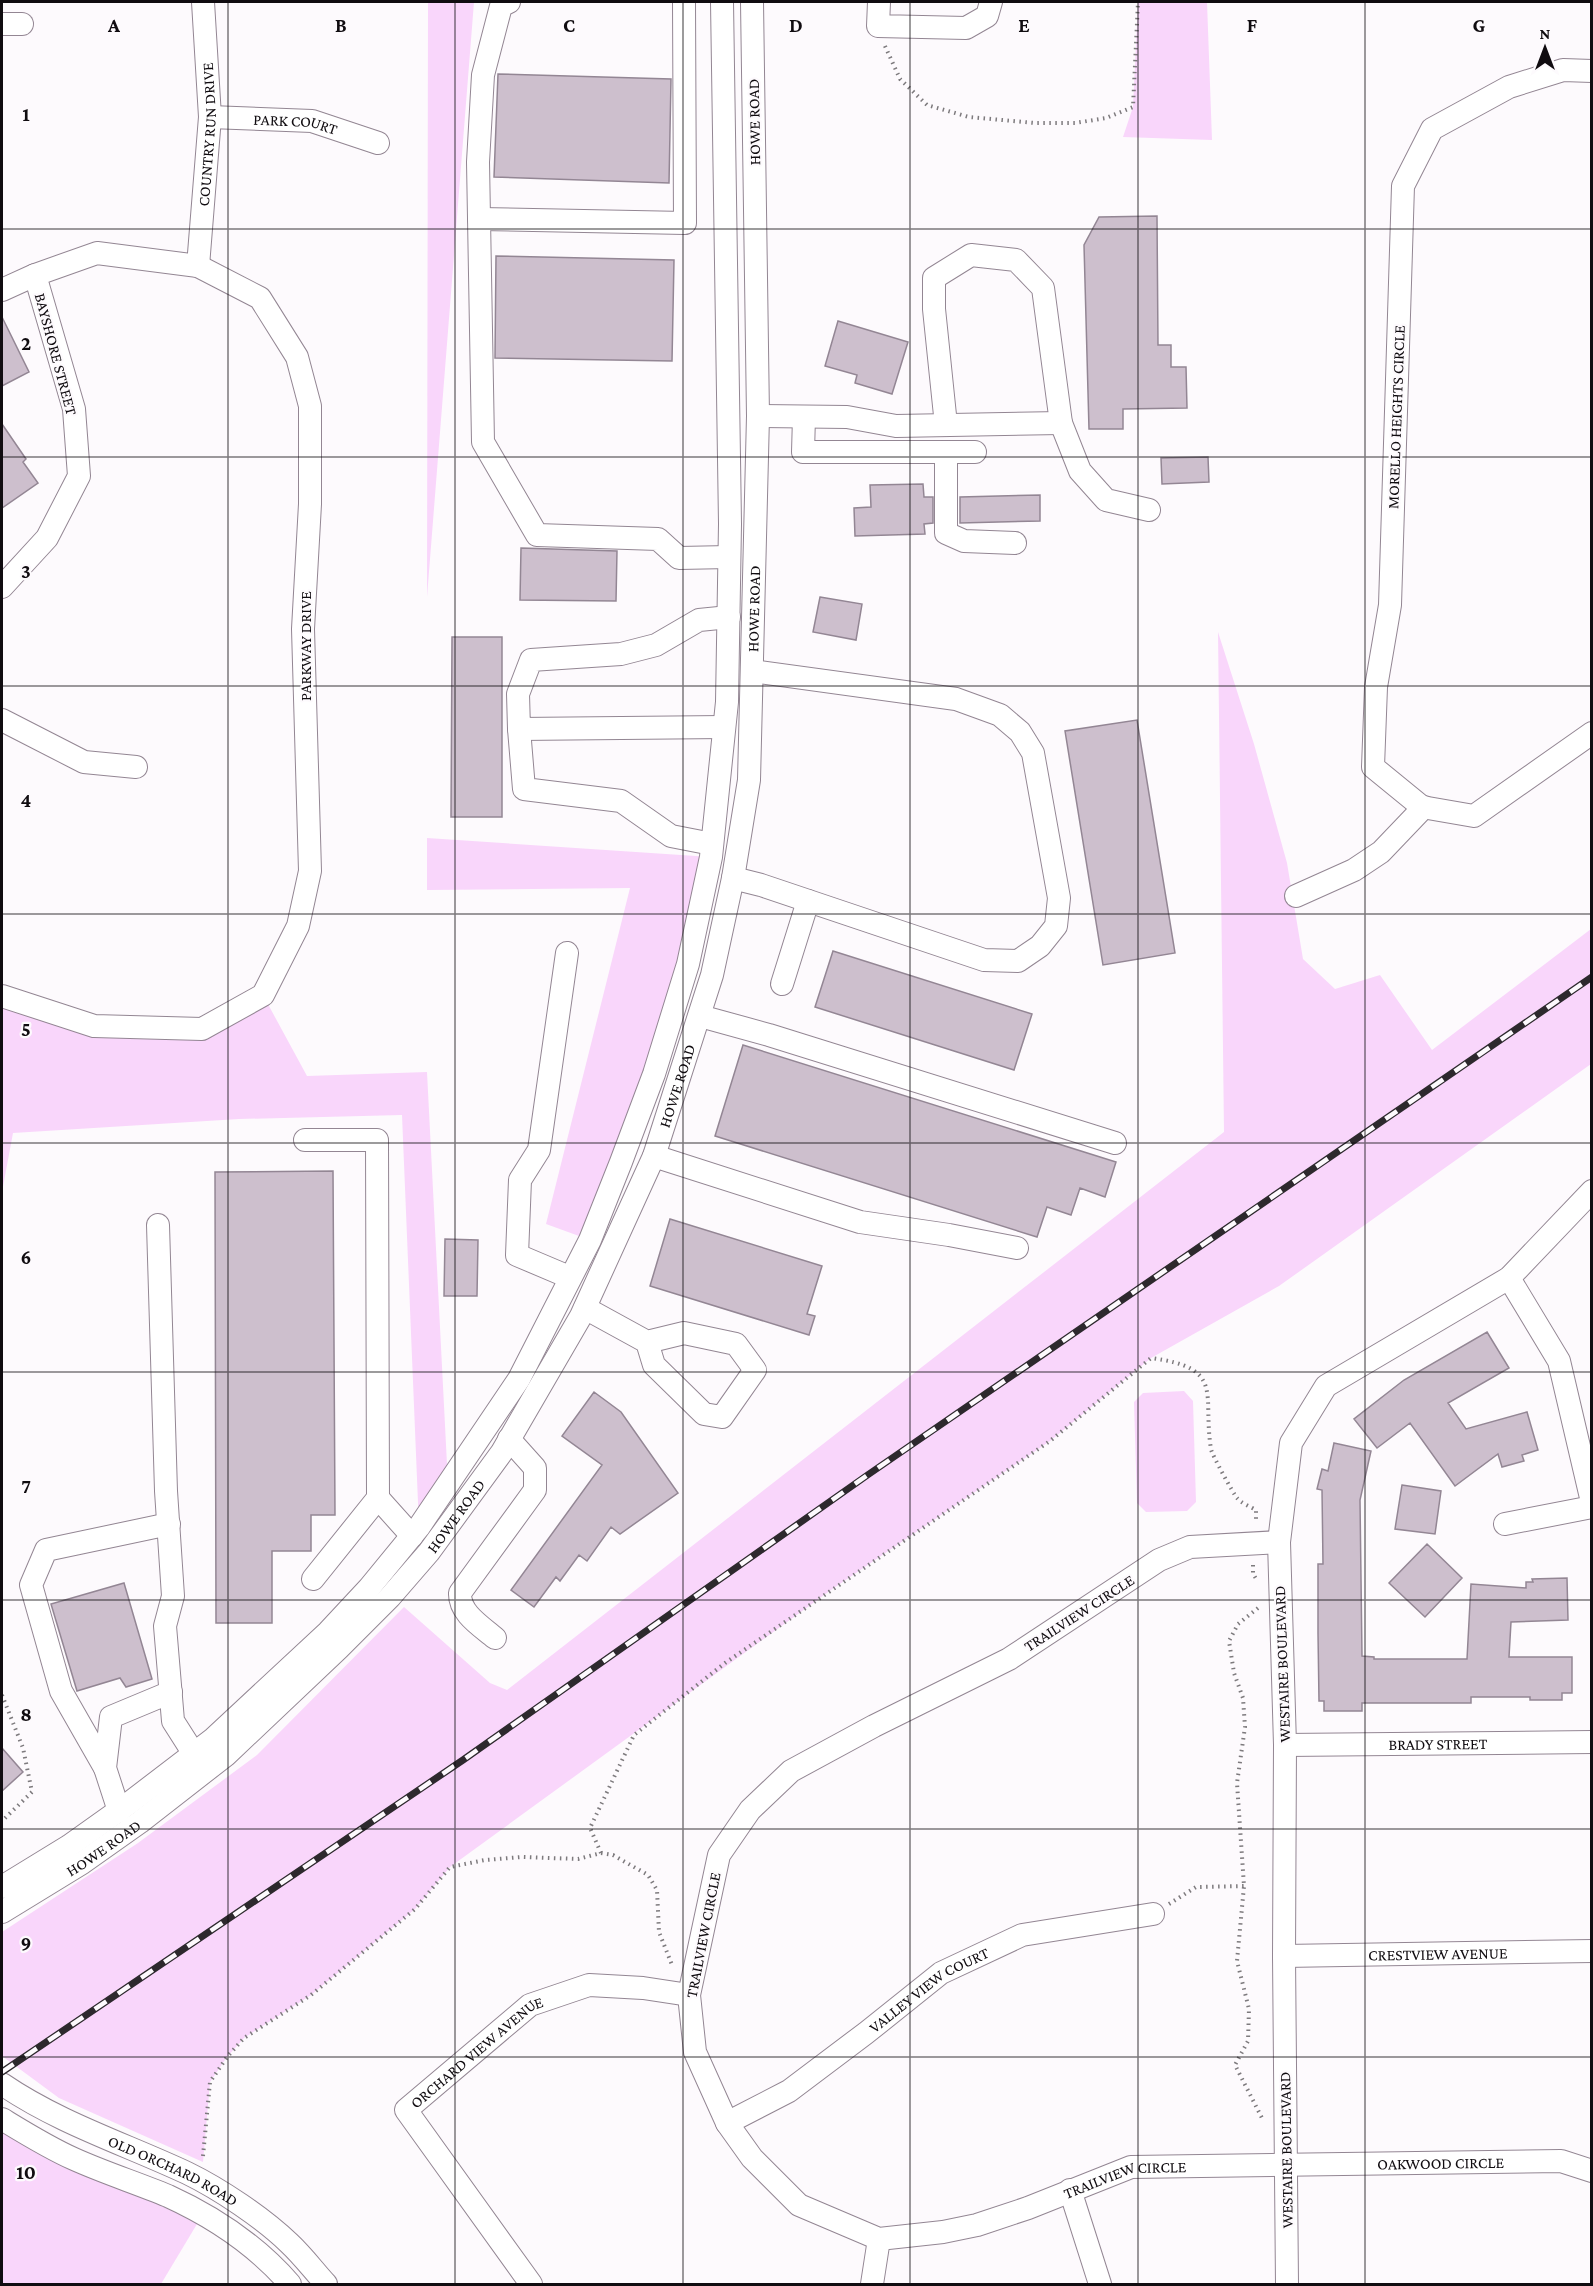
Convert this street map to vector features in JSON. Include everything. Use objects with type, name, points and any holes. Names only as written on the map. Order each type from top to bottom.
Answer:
[{"type":"street","name":"COUNTRY RUN DRIVE","points":[[198,266],[210,117],[203,2]]},
{"type":"street","points":[[509,2],[501,6],[483,75],[478,162],[483,442],[537,535],[658,539],[679,558],[729,556]]},
{"type":"street","points":[[479,219],[685,223],[684,2]]},
{"type":"street","name":"HOWE ROAD","points":[[2,1887],[69,1846],[119,1811],[213,1739],[328,1632],[369,1588],[412,1536],[519,1379],[590,1239],[654,1074],[688,964],[712,844],[724,728],[729,556],[722,2]]},
{"type":"street","name":"HOWE ROAD","points":[[2,1912],[82,1863],[140,1822],[226,1755],[390,1597],[429,1552],[509,1439],[585,1308],[654,1156],[712,975],[733,878],[749,780],[758,416],[753,2]]},
{"type":"street","points":[[879,2],[878,26],[966,28],[987,16],[991,2]]},
{"type":"street","name":"MORELLO HEIGHTS CIRCLE","points":[[1592,71],[1563,70],[1509,87],[1432,129],[1402,186],[1390,605],[1376,687],[1373,767],[1424,807],[1474,816],[1592,733]]},
{"type":"street","name":"PARK COURT","points":[[210,117],[312,121],[378,143]]},
{"type":"street","name":"PARKWAY DRIVE","points":[[2,290],[35,275],[97,253],[198,266],[260,298],[297,357],[310,406],[310,504],[303,629],[309,871],[298,926],[263,995],[202,1029],[94,1026],[2,996]]},
{"type":"street","points":[[946,425],[934,309],[934,278],[970,255],[1016,260],[1043,288],[1061,423],[1080,471],[1106,500],[1149,510]]},
{"type":"street","name":"BAYSHORE STREET","points":[[2,587],[47,538],[79,476],[74,409],[35,275]]},
{"type":"street","points":[[758,416],[847,417],[896,426],[1061,423]]},
{"type":"street","points":[[804,417],[803,452],[975,452]]},
{"type":"street","points":[[946,452],[946,533],[964,541],[1016,543]]},
{"type":"street","points":[[712,844],[671,836],[621,801],[524,789],[518,694],[531,660],[621,654],[656,645],[699,620],[729,617]]},
{"type":"street","points":[[733,878],[761,885],[984,960],[1018,961],[1040,946],[1056,926],[1059,898],[1033,753],[1020,732],[1000,715],[956,699],[752,671]]},
{"type":"street","points":[[2,720],[84,762],[136,767]]},
{"type":"street","points":[[519,729],[724,728]]},
{"type":"street","points":[[1296,896],[1354,870],[1381,852],[1424,807]]},
{"type":"street","points":[[782,984],[808,901]]},
{"type":"street","points":[[567,953],[539,1150],[520,1180],[517,1255],[569,1277]]},
{"type":"street","points":[[700,1016],[769,1035],[1115,1143]]},
{"type":"street","points":[[305,1140],[377,1140],[378,1498],[313,1579]]},
{"type":"street","points":[[654,1156],[860,1222],[950,1235],[1017,1248]]},
{"type":"street","name":"WESTAIRE BOULEVARD","points":[[1287,2284],[1285,1745],[1279,1542],[1291,1443],[1326,1386],[1509,1278],[1592,1191]]},
{"type":"street","points":[[158,1225],[168,1524],[173,1596],[165,1626],[173,1721],[194,1754]]},
{"type":"street","points":[[1509,1278],[1558,1361],[1592,1502]]},
{"type":"street","points":[[585,1308],[647,1342],[684,1333],[736,1344],[755,1370],[722,1417],[704,1414],[654,1365],[647,1342]]},
{"type":"street","points":[[495,1638],[465,1612],[460,1602],[460,1593],[535,1490],[535,1468],[509,1439]]},
{"type":"street","points":[[378,1498],[412,1536]]},
{"type":"street","points":[[1505,1524],[1592,1507]]},
{"type":"street","points":[[119,1811],[105,1768],[61,1691],[31,1585],[46,1550],[168,1524]]},
{"type":"street","name":"TRAILVIEW CIRCLE","points":[[1279,1542],[1190,1548],[1159,1560],[1010,1659],[874,1726],[791,1771],[750,1810],[719,1856],[689,1995],[695,2052],[727,2123],[753,2158],[800,2205],[879,2239],[943,2232],[977,2225],[1028,2208],[1131,2167],[1287,2164]]},
{"type":"street","points":[[105,1768],[111,1717],[171,1692]]},
{"type":"street","name":"BRADY STREET","points":[[1285,1745],[1592,1742]]},
{"type":"street","name":"VALLEY VIEW COURT","points":[[727,2123],[789,2091],[940,1973],[1022,1935],[1153,1914]]},
{"type":"street","name":"CRESTVIEW AVENUE","points":[[1284,1956],[1592,1951]]},
{"type":"street","name":"ORCHARD VIEW AVENUE","points":[[531,2284],[406,2110],[530,2005],[589,1985],[643,1988],[689,1995]]},
{"type":"street","name":"OLD ORCHARD ROAD","points":[[2,2084],[25,2100],[58,2117],[202,2181],[258,2217],[290,2244],[326,2284]]},
{"type":"street","name":"OLD ORCHARD ROAD","points":[[2,2120],[74,2159],[168,2196],[203,2214],[240,2238],[290,2284]]},
{"type":"street","name":"OAKWOOD CIRCLE","points":[[1287,2164],[1561,2160],[1592,2171]]},
{"type":"street","points":[[1070,2190],[1100,2284]]},
{"type":"street","points":[[872,2284],[879,2239]]},
{"type":"path","points":[[878,26],[900,79],[927,105],[969,117],[1035,123],[1075,123],[1106,118],[1133,107],[1138,2]]},
{"type":"path","points":[[601,1852],[590,1828],[634,1735],[725,1663],[1050,1441],[1151,1358],[1190,1366],[1204,1382],[1209,1397],[1211,1452],[1237,1498],[1256,1510],[1253,1574],[1259,1582]]},
{"type":"path","points":[[1258,1600],[1257,1610],[1238,1624],[1229,1641],[1234,1673],[1243,1698],[1245,1727],[1237,1783],[1244,1886],[1237,1961],[1248,2009],[1248,2041],[1235,2065],[1267,2127]]},
{"type":"path","points":[[2,1695],[23,1748],[32,1792],[2,1821]]},
{"type":"path","points":[[202,2181],[205,2118],[210,2082],[227,2057],[244,2038],[311,1995],[415,1909],[450,1868],[484,1860],[522,1857],[578,1859],[601,1852],[613,1856],[648,1875],[657,1890],[659,1932],[667,1956],[689,1995]]},
{"type":"path","points":[[1153,1914],[1196,1887],[1244,1886]]},
{"type":"shaded area","points":[[428,2],[474,2],[427,597]]},
{"type":"shaded area","points":[[1138,2],[1207,2],[1212,140],[1123,137],[1133,107]]},
{"type":"shaded area","points":[[1218,632],[1254,744],[1287,863],[1303,959],[1335,989],[1380,975],[1432,1050],[1591,929],[1591,1064],[1279,1286],[1151,1358],[1050,1441],[831,1590],[450,1867],[415,1909],[311,1995],[244,2038],[227,2057],[210,2082],[203,2162],[59,2098],[2,2056],[2,1932],[138,1843],[257,1755],[404,1607],[490,1683],[507,1690],[1224,1132]]},
{"type":"shaded area","points":[[427,838],[711,857],[706,882],[590,1240],[546,1224],[630,888],[427,890]]},
{"type":"shaded area","points":[[263,995],[307,1076],[427,1072],[448,1484],[419,1527],[402,1115],[239,1119],[13,1133],[2,1192],[2,1004],[94,1026],[202,1028]]},
{"type":"shaded area","points":[[1184,1391],[1193,1401],[1196,1502],[1187,1511],[1146,1512],[1137,1503],[1134,1402],[1143,1393]]},
{"type":"shaded area","points":[[2,2119],[203,2214],[161,2284],[2,2284]]},
{"type":"building","points":[[498,74],[671,79],[669,183],[494,177]]},
{"type":"building","points":[[1157,216],[1158,345],[1171,345],[1171,367],[1186,367],[1187,408],[1123,409],[1123,429],[1089,429],[1084,245],[1099,217]]},
{"type":"building","points":[[496,256],[674,260],[672,361],[495,358]]},
{"type":"building","points":[[2,317],[29,372],[2,386]]},
{"type":"building","points":[[838,321],[908,342],[892,394],[855,383],[857,375],[825,366]]},
{"type":"building","points":[[2,424],[26,459],[23,462],[38,483],[2,508]]},
{"type":"building","points":[[1208,457],[1209,482],[1162,484],[1161,458]]},
{"type":"building","points":[[923,484],[924,497],[933,497],[933,523],[924,524],[925,534],[855,536],[854,508],[871,507],[870,485]]},
{"type":"building","points":[[1040,495],[1040,521],[960,523],[960,497]]},
{"type":"building","points":[[521,548],[617,551],[616,601],[520,600]]},
{"type":"building","points":[[820,597],[862,604],[856,640],[813,632]]},
{"type":"building","points":[[452,637],[502,637],[502,817],[451,817]]},
{"type":"building","points":[[1137,720],[1175,953],[1103,965],[1065,731]]},
{"type":"building","points":[[833,951],[1032,1014],[1014,1070],[815,1007]]},
{"type":"building","points":[[743,1045],[1116,1162],[1105,1197],[1080,1188],[1071,1215],[1047,1207],[1037,1237],[715,1136]]},
{"type":"building","points":[[333,1171],[335,1515],[311,1515],[311,1551],[272,1551],[272,1623],[216,1623],[215,1172]]},
{"type":"building","points":[[670,1219],[822,1266],[807,1314],[815,1316],[809,1335],[650,1286]]},
{"type":"building","points":[[445,1239],[478,1240],[477,1296],[444,1296]]},
{"type":"building","points":[[1487,1332],[1509,1368],[1448,1403],[1466,1429],[1527,1412],[1538,1450],[1522,1455],[1524,1461],[1502,1467],[1498,1454],[1455,1486],[1410,1423],[1377,1448],[1354,1419],[1404,1380]]},
{"type":"building","points":[[594,1392],[621,1412],[678,1493],[620,1534],[611,1527],[587,1561],[579,1555],[560,1581],[556,1577],[534,1607],[511,1590],[602,1465],[562,1436]]},
{"type":"building","points":[[1334,1443],[1371,1451],[1360,1500],[1362,1656],[1374,1657],[1374,1659],[1467,1659],[1471,1584],[1526,1588],[1526,1582],[1533,1582],[1532,1579],[1567,1578],[1568,1620],[1511,1622],[1509,1657],[1572,1657],[1572,1693],[1562,1693],[1562,1700],[1530,1700],[1530,1697],[1471,1697],[1471,1703],[1362,1703],[1362,1711],[1324,1711],[1324,1701],[1319,1701],[1318,1633],[1318,1564],[1323,1564],[1322,1490],[1317,1489],[1322,1469],[1328,1471]]},
{"type":"building","points":[[1402,1485],[1441,1491],[1435,1534],[1395,1529]]},
{"type":"building","points":[[1427,1544],[1462,1578],[1425,1617],[1389,1583]]},
{"type":"building","points":[[124,1583],[152,1679],[126,1687],[120,1678],[77,1691],[51,1604]]},
{"type":"building","points":[[2,1748],[23,1772],[2,1791]]},
{"type":"railway","points":[[2,2072],[463,1760],[869,1474],[1592,977]]}]
